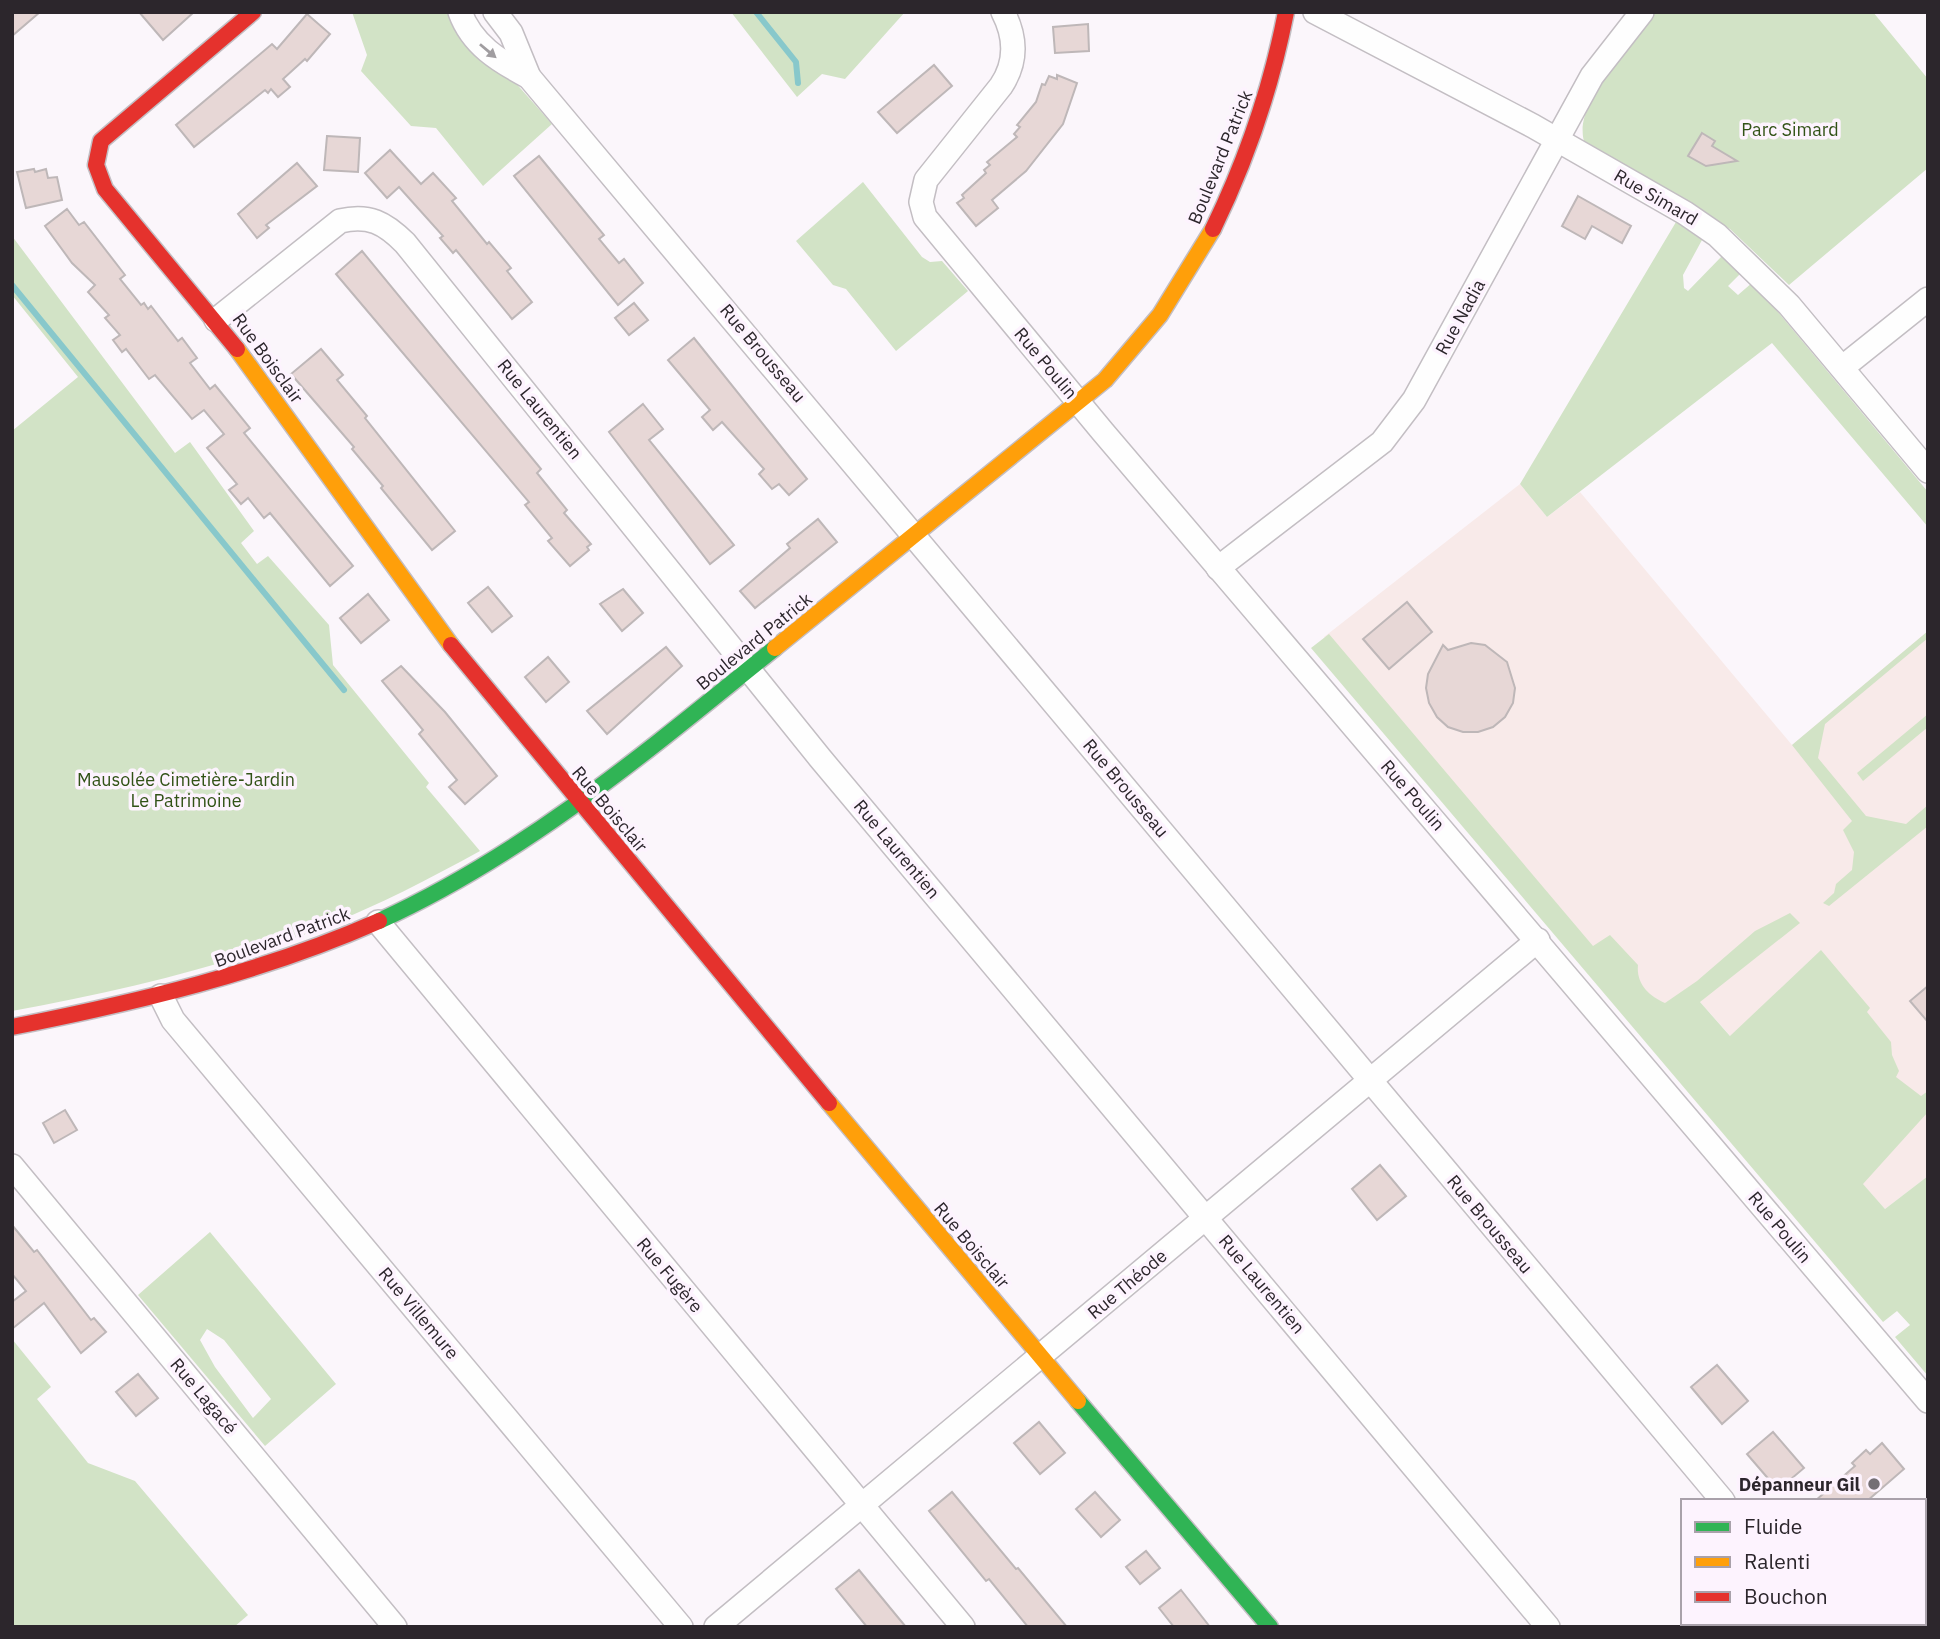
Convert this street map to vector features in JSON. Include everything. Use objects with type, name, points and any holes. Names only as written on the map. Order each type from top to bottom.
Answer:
[{"type":"street","name":"Rue Boisclair","points":[[253,12],[101,141],[94,161],[96,174],[216,320],[442,633],[580,803],[1270,1627]]},
{"type":"street","name":"Rue Brousseau","points":[[460,12],[474,39],[495,57],[529,77]]},
{"type":"street","name":"Rue Brousseau","points":[[495,12],[511,33],[529,77],[916,535],[1721,1499]]},
{"type":"street","name":"Rue Poulin","points":[[1003,12],[1014,42],[1013,60],[1006,79],[926,180],[920,202],[925,217],[1218,568],[1538,940],[1928,1401]]},
{"type":"street","name":"Boulevard Patrick","points":[[12,1027],[161,996],[268,965],[378,922],[497,860],[580,803],[748,670],[1079,402],[1131,354],[1183,281],[1211,233],[1255,133],[1277,60],[1286,12]]},
{"type":"street","name":"Rue Simard","points":[[1315,12],[1557,140],[1685,213],[1717,235],[1756,270],[1843,367],[1928,471]]},
{"type":"street","name":"Rue Nadia","points":[[1218,568],[1366,456],[1397,426],[1415,400],[1592,76],[1642,12]]},
{"type":"street","name":"Rue Laurentien","points":[[216,320],[331,226],[363,217],[385,225],[412,251],[748,670],[1548,1627]]},
{"type":"street","points":[[1843,367],[1928,299]]},
{"type":"street","name":"Rue Fugère","points":[[378,922],[963,1627]]},
{"type":"street","name":"Rue Théode","points":[[716,1627],[1538,940]]},
{"type":"street","name":"Rue Villemure","points":[[161,996],[173,1020],[681,1627]]},
{"type":"street","name":"Rue Lagacé","points":[[12,1166],[395,1627]]},
{"type":"shaded area","points":[[1520,484],[1547,517],[1580,492],[1792,745],[1928,631],[1928,1176],[1885,1209],[1700,1002],[1660,1034],[1324,637]]},
{"type":"green space","points":[[352,12],[453,12],[552,124],[483,186],[436,128],[411,126],[361,71],[367,55]]},
{"type":"green space","points":[[731,12],[905,12],[845,79],[822,74],[797,97]]},
{"type":"green space","name":"Parc Simard","points":[[1656,12],[1873,12],[1928,79],[1928,168],[1789,285],[1730,229],[1584,141],[1583,126],[1587,109],[1596,91],[1620,55]]},
{"type":"green space","points":[[863,182],[922,257],[930,262],[942,261],[968,291],[896,351],[846,289],[833,285],[796,241]]},
{"type":"green space","points":[[1676,222],[1702,240],[1683,275],[1684,288],[1688,291],[1722,256],[1741,273],[1728,286],[1738,295],[1753,282],[1928,492],[1928,527],[1772,343],[1547,517],[1520,484]]},
{"type":"green space","name":"Mausolée Cimetière-Jardin Le Patrimoine","points":[[12,236],[175,453],[190,442],[254,531],[241,543],[257,564],[268,556],[329,625],[333,665],[429,783],[426,787],[480,851],[365,909],[250,954],[132,986],[12,1011],[12,431],[78,377],[12,295]]},
{"type":"green space","points":[[1928,631],[1928,638],[1825,724],[1818,758],[1866,816],[1906,824],[1928,805],[1928,826],[1829,906],[1823,903],[1834,893],[1836,884],[1852,870],[1854,852],[1843,830],[1852,821],[1792,745]]},
{"type":"green space","points":[[1329,634],[1593,946],[1610,935],[1638,965],[1641,984],[1654,997],[1665,1003],[1697,981],[1755,931],[1790,913],[1800,923],[1700,1002],[1730,1036],[1821,950],[1870,1008],[1867,1012],[1891,1042],[1892,1055],[1899,1071],[1896,1077],[1921,1096],[1928,1091],[1928,1112],[1863,1184],[1885,1209],[1928,1176],[1928,1376],[1895,1337],[1910,1325],[1897,1311],[1883,1322],[1311,648]]},
{"type":"green space","points":[[1928,714],[1928,727],[1863,781],[1857,773]]},
{"type":"green space","points":[[210,1232],[336,1384],[265,1446],[138,1295]],"holes":[[[207,1329],[224,1340],[271,1399],[253,1418],[215,1367],[200,1340]]]},
{"type":"green space","points":[[12,1339],[51,1387],[37,1399],[88,1463],[135,1481],[248,1615],[234,1627],[12,1627]]},
{"type":"building","points":[[12,12],[40,12],[12,36]]},
{"type":"building","points":[[139,12],[194,12],[163,40]]},
{"type":"building","points":[[307,14],[330,34],[307,61],[305,59],[283,79],[290,87],[278,97],[271,89],[268,93],[265,90],[194,147],[176,125],[272,44],[277,49]]},
{"type":"building","points":[[1088,24],[1089,51],[1055,53],[1053,27]]},
{"type":"building","points":[[934,65],[952,86],[897,133],[878,112]]},
{"type":"building","points":[[1057,75],[1077,83],[1063,124],[1026,171],[992,200],[998,208],[976,226],[957,203],[986,173],[984,170],[990,165],[987,162],[1017,137],[1014,134],[1020,127],[1017,125],[1036,102],[1042,84],[1045,85],[1049,76],[1057,79]]},
{"type":"building","points":[[1702,133],[1715,141],[1712,146],[1737,161],[1706,166],[1688,156]]},
{"type":"building","points":[[327,136],[360,138],[358,172],[324,170]]},
{"type":"building","points":[[390,150],[421,184],[433,173],[456,198],[452,201],[487,244],[489,242],[511,268],[507,271],[532,302],[512,319],[456,250],[453,253],[440,238],[443,236],[399,187],[387,198],[365,173]]},
{"type":"building","points":[[539,156],[604,235],[599,239],[619,263],[624,259],[643,283],[618,305],[514,176]]},
{"type":"building","points":[[297,163],[317,186],[266,225],[269,228],[257,238],[238,214]]},
{"type":"building","points":[[34,169],[35,172],[46,169],[48,178],[57,177],[62,200],[26,208],[17,172]]},
{"type":"building","points":[[1578,196],[1631,226],[1622,243],[1592,226],[1585,239],[1562,226]]},
{"type":"building","points":[[67,209],[79,225],[84,222],[125,275],[120,279],[141,305],[144,303],[148,309],[151,306],[178,341],[182,338],[197,358],[190,363],[210,389],[215,385],[250,428],[244,433],[353,566],[330,586],[270,513],[264,518],[248,498],[241,504],[229,490],[237,484],[207,448],[224,434],[204,410],[192,419],[155,375],[149,379],[126,349],[122,352],[113,340],[120,335],[105,318],[109,315],[88,292],[95,285],[72,263],[45,226]]},
{"type":"building","points":[[362,251],[541,469],[537,473],[567,510],[564,513],[591,544],[587,547],[589,550],[570,566],[548,541],[552,538],[525,505],[529,502],[336,274]]},
{"type":"building","points":[[634,303],[648,320],[629,335],[615,318]]},
{"type":"building","points":[[694,338],[807,479],[789,495],[779,484],[772,489],[759,474],[764,469],[722,422],[713,430],[702,417],[710,410],[668,360]]},
{"type":"building","points":[[321,349],[343,375],[337,380],[455,531],[432,550],[381,488],[383,486],[352,449],[354,447],[291,374]]},
{"type":"building","points":[[643,404],[663,429],[649,440],[734,545],[710,564],[609,432]]},
{"type":"building","points":[[818,519],[837,542],[755,608],[740,591],[790,548],[787,544]]},
{"type":"building","points":[[488,587],[512,616],[492,632],[468,603]]},
{"type":"building","points":[[623,589],[643,613],[622,631],[600,604]]},
{"type":"building","points":[[368,594],[389,620],[361,643],[340,618]]},
{"type":"building","points":[[1407,602],[1432,632],[1389,669],[1363,639]]},
{"type":"building","points":[[1471,643],[1485,645],[1507,662],[1515,688],[1513,703],[1505,717],[1493,727],[1478,732],[1463,732],[1448,727],[1437,717],[1429,703],[1426,688],[1428,674],[1443,645],[1448,650]]},
{"type":"building","points":[[666,647],[682,666],[607,734],[587,711]]},
{"type":"building","points":[[548,657],[569,682],[546,702],[525,677]]},
{"type":"building","points":[[401,666],[445,712],[497,776],[465,804],[449,787],[457,780],[419,734],[423,730],[382,681]]},
{"type":"building","points":[[1928,986],[1928,1022],[1910,1001]]},
{"type":"building","points":[[65,1110],[77,1130],[54,1143],[43,1123]]},
{"type":"building","points":[[1380,1165],[1406,1196],[1377,1220],[1352,1189]]},
{"type":"building","points":[[12,1225],[34,1252],[37,1250],[91,1320],[94,1318],[106,1332],[81,1353],[44,1303],[12,1329],[12,1302],[26,1291],[12,1274]]},
{"type":"building","points":[[1717,1365],[1748,1401],[1722,1424],[1691,1387]]},
{"type":"building","points":[[138,1374],[158,1398],[136,1416],[116,1392]]},
{"type":"building","points":[[1039,1422],[1065,1453],[1040,1474],[1014,1443]]},
{"type":"building","points":[[1773,1432],[1804,1468],[1778,1490],[1747,1454]]},
{"type":"building","points":[[1882,1443],[1904,1469],[1869,1499],[1817,1499],[1855,1466],[1852,1463],[1866,1450],[1870,1454]]},
{"type":"building","points":[[952,1492],[1067,1627],[1028,1627],[989,1579],[986,1581],[929,1511]]},
{"type":"building","points":[[1095,1492],[1120,1520],[1101,1537],[1076,1509]]},
{"type":"building","points":[[1146,1551],[1160,1568],[1140,1584],[1126,1567]]},
{"type":"building","points":[[859,1570],[906,1627],[867,1627],[836,1589]]},
{"type":"building","points":[[1181,1590],[1210,1627],[1174,1627],[1159,1608]]},
{"type":"waterway","points":[[756,12],[796,62],[798,83]]},
{"type":"waterway","points":[[12,285],[344,690]]},
{"type":"traffic: fast","points":[[379,921],[433,894],[536,832],[634,761],[775,648]]},
{"type":"traffic: fast","points":[[1078,1401],[1270,1627]]},
{"type":"traffic: slow","points":[[775,648],[1105,380],[1160,315],[1213,229]]},
{"type":"traffic: slow","points":[[237,349],[451,645]]},
{"type":"traffic: slow","points":[[829,1103],[1078,1401]]},
{"type":"traffic: jam","points":[[237,349],[105,189],[96,165],[101,141],[253,12]]},
{"type":"traffic: jam","points":[[1213,229],[1257,123],[1286,12]]},
{"type":"traffic: jam","points":[[451,645],[829,1103]]},
{"type":"traffic: jam","points":[[12,1027],[152,996],[244,971],[379,921]]},
{"type":"place","name":"Dépanneur Gil","points":[[1874,1484]]}]
